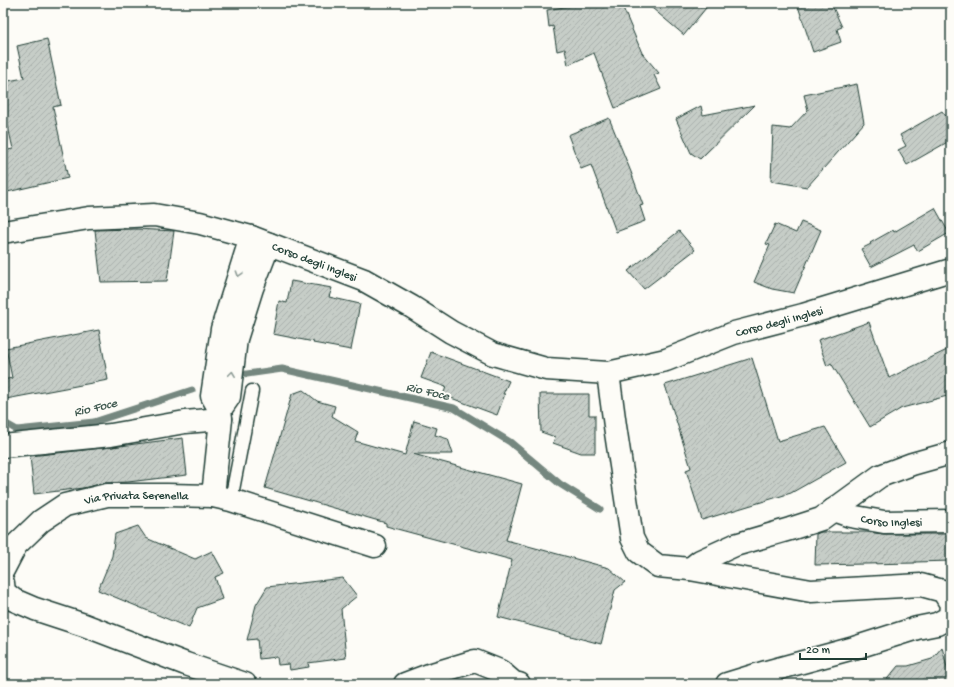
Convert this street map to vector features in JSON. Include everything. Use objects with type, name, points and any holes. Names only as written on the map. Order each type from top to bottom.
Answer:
[{"type":"street","name":"Corso degli Inglesi","points":[[3,232],[89,218],[154,215],[200,223],[260,240],[364,280],[412,307],[451,332],[493,354],[546,369],[608,373],[666,360],[734,333],[803,315],[951,270]]},
{"type":"street","points":[[222,498],[220,414],[212,396],[222,329],[260,240]]},
{"type":"street","points":[[608,373],[632,538],[639,552],[658,566],[690,569],[811,591],[921,585],[943,592],[951,604],[950,616],[937,624],[917,628],[854,648],[727,684]]},
{"type":"street","points":[[3,446],[111,435],[185,422],[220,414]]},
{"type":"street","points":[[690,569],[700,560],[734,545],[790,530],[821,519],[880,476],[912,464],[951,453]]},
{"type":"street","name":"Via Privata Serenella","points":[[3,570],[16,545],[41,522],[65,505],[107,495],[167,495],[222,498],[375,546]]},
{"type":"street","name":"Corso Inglesi","points":[[834,510],[850,516],[884,522],[951,521]]},
{"type":"street","points":[[3,583],[4,592],[14,600],[34,609],[84,625],[186,664],[245,684]]},
{"type":"street","points":[[405,684],[475,661],[500,671],[514,684]]},
{"type":"lane","points":[[222,498],[252,390]]},
{"type":"building","points":[[586,3],[621,3],[642,53],[659,73],[654,75],[661,89],[615,108],[594,53],[568,65],[565,49],[557,51],[553,26],[549,27],[547,10]]},
{"type":"building","points":[[646,3],[710,3],[684,35]]},
{"type":"building","points":[[797,3],[831,3],[842,27],[837,29],[841,42],[813,52]]},
{"type":"building","points":[[47,39],[61,105],[53,107],[68,178],[3,193],[3,151],[13,149],[3,104],[3,82],[24,78],[17,46]]},
{"type":"building","points":[[857,84],[864,123],[807,187],[771,181],[773,127],[790,129],[808,110],[804,95]]},
{"type":"building","points":[[755,105],[700,159],[691,153],[676,119],[701,106],[703,115]]},
{"type":"building","points":[[942,111],[951,123],[951,140],[907,165],[898,150],[906,146],[900,135]]},
{"type":"building","points":[[609,118],[643,205],[640,206],[645,221],[616,232],[591,165],[581,169],[568,135]]},
{"type":"building","points":[[935,208],[949,233],[918,251],[914,245],[871,267],[861,249]]},
{"type":"building","points":[[801,222],[821,230],[794,293],[772,289],[754,282],[770,245],[766,244],[775,224],[796,233]]},
{"type":"building","points":[[136,229],[174,231],[167,281],[101,282],[95,230]]},
{"type":"building","points":[[679,231],[695,250],[644,289],[628,271]]},
{"type":"building","points":[[291,281],[332,288],[329,297],[360,304],[351,350],[273,334],[279,301],[287,303]]},
{"type":"building","points":[[869,322],[889,378],[951,348],[951,395],[902,408],[870,427],[831,363],[827,366],[818,340]]},
{"type":"building","points":[[99,330],[108,380],[6,399],[3,389],[3,380],[12,378],[6,348]]},
{"type":"building","points":[[431,352],[509,381],[503,394],[505,394],[497,415],[443,395],[446,387],[421,378]]},
{"type":"building","points":[[752,358],[778,441],[825,427],[846,462],[791,493],[702,520],[686,470],[691,468],[665,385]]},
{"type":"building","points":[[303,390],[317,401],[335,406],[332,416],[358,432],[355,441],[405,455],[414,421],[437,428],[435,435],[448,439],[453,454],[413,454],[522,484],[506,540],[609,568],[625,582],[615,590],[601,644],[498,617],[512,560],[386,526],[386,523],[265,488],[292,394]]},
{"type":"building","points":[[540,394],[589,394],[589,415],[595,415],[595,453],[581,453],[553,443],[555,437],[541,432]]},
{"type":"building","points":[[183,438],[187,475],[128,482],[104,483],[83,488],[34,494],[30,456]]},
{"type":"building","points":[[138,526],[146,538],[195,559],[212,551],[224,573],[215,577],[222,599],[197,608],[189,628],[98,590],[112,556],[115,534]]},
{"type":"building","points":[[821,532],[951,534],[951,561],[815,565],[816,534]]},
{"type":"building","points":[[343,578],[357,596],[341,609],[346,658],[308,663],[309,667],[290,670],[289,664],[278,665],[277,657],[259,659],[257,639],[247,640],[256,605],[267,587]]},
{"type":"building","points":[[942,647],[951,684],[883,684],[898,666],[908,666],[932,659]]},
{"type":"waterway","name":"Rio Foce","points":[[247,374],[282,369],[454,408],[510,442],[560,484],[600,509]]},
{"type":"waterway","name":"Rio Foce","points":[[3,422],[17,430],[94,422],[192,390]]}]
